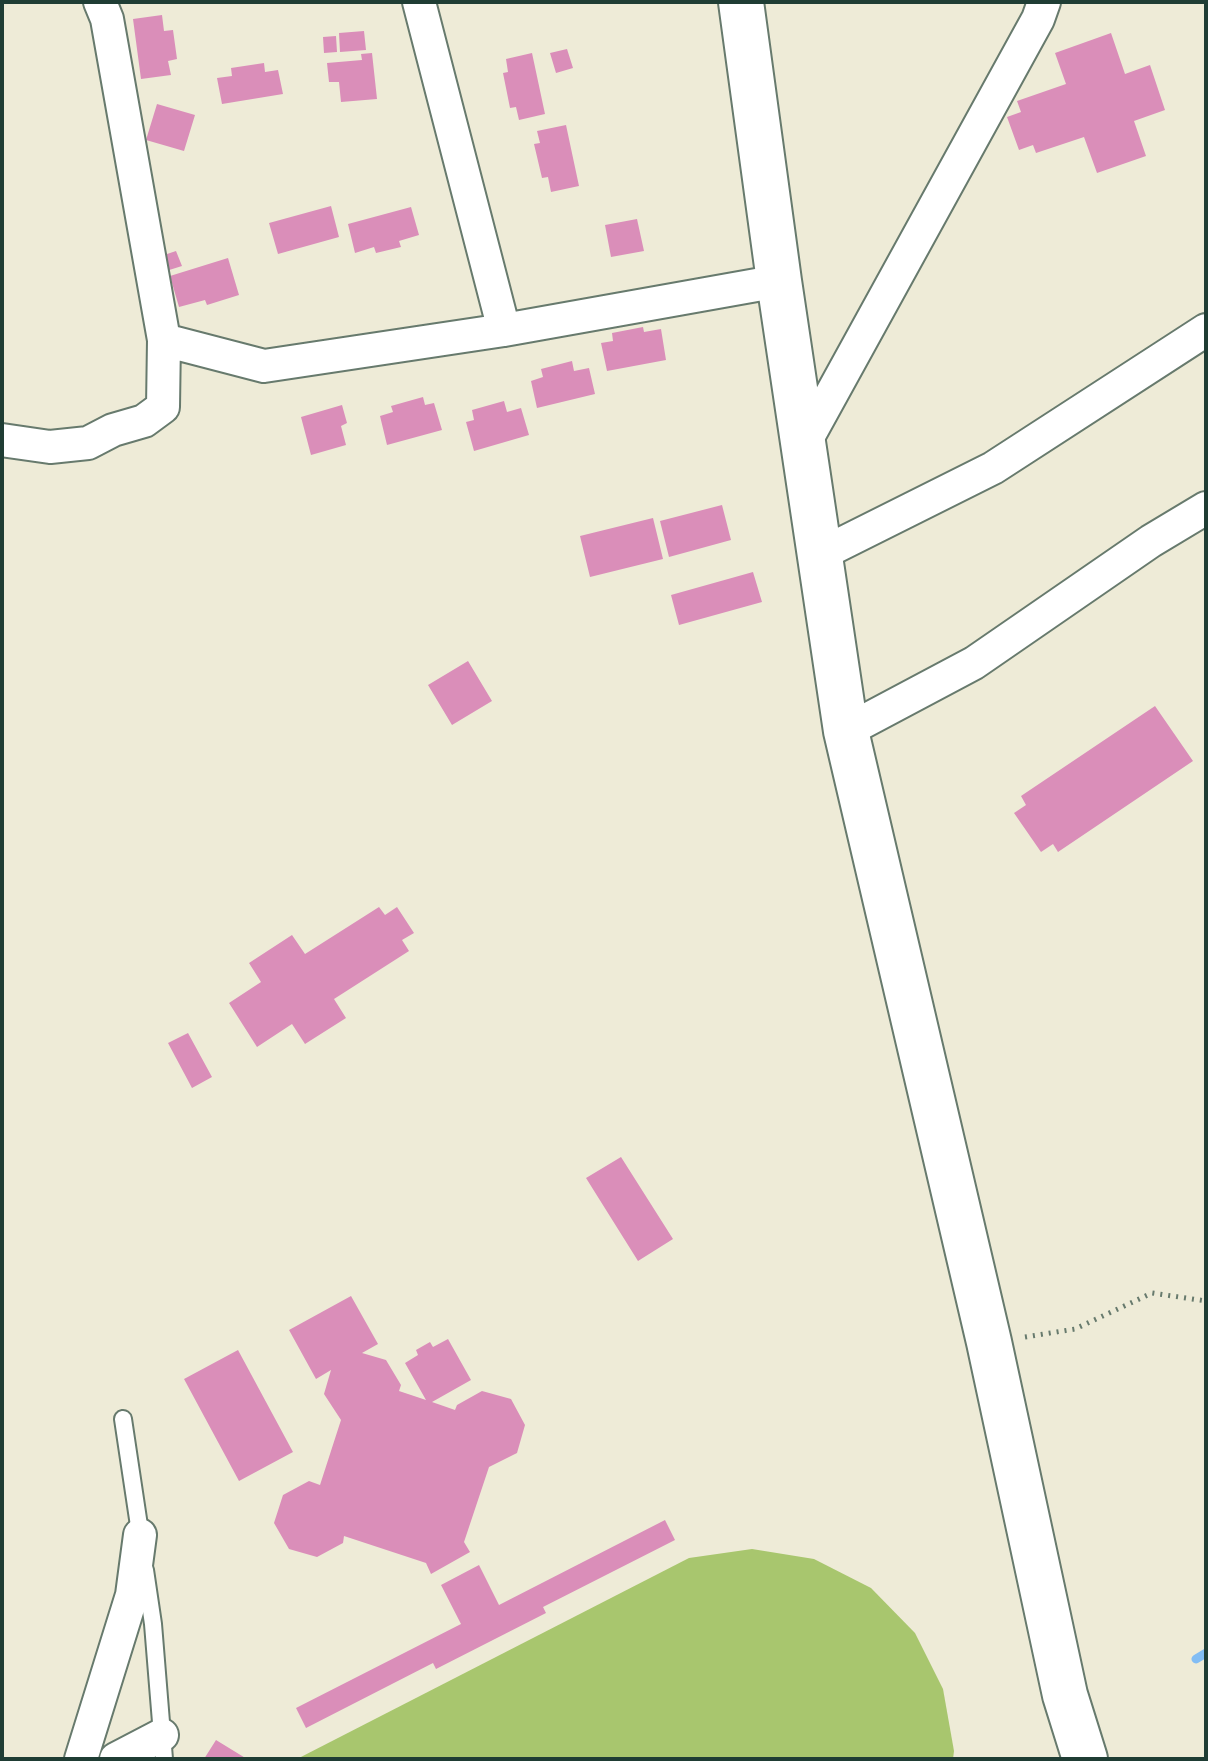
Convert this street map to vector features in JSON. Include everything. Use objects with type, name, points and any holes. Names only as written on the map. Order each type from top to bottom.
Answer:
[{"type":"street","points":[[2,440],[50,447],[88,443],[113,430],[144,421],[163,407],[164,340],[107,19],[100,2]]},
{"type":"street","points":[[419,2],[504,330]]},
{"type":"street","points":[[741,2],[846,731],[989,1342],[1065,1695],[1085,1759]]},
{"type":"street","points":[[803,446],[1031,33],[1044,2]]},
{"type":"street","points":[[164,340],[264,366],[504,330],[779,281]]},
{"type":"street","points":[[821,554],[993,468],[1206,330]]},
{"type":"street","points":[[846,731],[974,663],[1060,602],[1206,508]]},
{"type":"street","points":[[81,1759],[132,1595],[140,1535]]},
{"type":"street","points":[[116,1759],[163,1747]]},
{"type":"lane","points":[[123,1419],[153,1624],[163,1747]]},
{"type":"path","points":[[989,1342],[1075,1329],[1152,1293],[1206,1301]]},
{"type":"green space","points":[[752,1549],[814,1559],[871,1588],[915,1633],[943,1689],[953,1759],[297,1759],[689,1558]]},
{"type":"building","points":[[162,15],[164,31],[173,30],[177,59],[168,61],[171,75],[141,79],[133,19]]},
{"type":"building","points":[[364,31],[366,50],[340,52],[339,33]]},
{"type":"building","points":[[1111,33],[1125,74],[1150,65],[1165,110],[1134,121],[1146,156],[1097,173],[1084,137],[1036,153],[1033,145],[1019,150],[1007,117],[1021,112],[1017,101],[1066,84],[1055,53]]},
{"type":"building","points":[[336,36],[337,52],[324,53],[323,37]]},
{"type":"building","points":[[567,49],[573,68],[556,73],[550,53]]},
{"type":"building","points":[[372,53],[377,99],[341,102],[339,82],[329,82],[327,63],[362,60],[361,54]]},
{"type":"building","points":[[532,53],[545,114],[519,120],[516,107],[510,108],[503,73],[508,72],[506,59]]},
{"type":"building","points":[[264,63],[265,72],[278,70],[283,94],[222,104],[217,78],[232,76],[231,68]]},
{"type":"building","points":[[157,104],[195,115],[184,151],[146,140]]},
{"type":"building","points":[[566,125],[579,186],[551,192],[548,177],[542,178],[534,144],[540,143],[537,131]]},
{"type":"building","points":[[331,206],[339,237],[278,254],[269,223]]},
{"type":"building","points":[[411,207],[419,235],[399,241],[401,247],[376,253],[374,247],[355,253],[348,224]]},
{"type":"building","points":[[637,219],[644,251],[611,257],[605,225]]},
{"type":"building","points":[[176,251],[182,266],[166,271],[161,256]]},
{"type":"building","points":[[228,258],[239,295],[207,305],[205,300],[179,307],[170,276]]},
{"type":"building","points":[[643,327],[644,332],[661,329],[666,360],[607,371],[601,343],[613,341],[612,333]]},
{"type":"building","points":[[572,361],[574,371],[589,368],[595,394],[537,408],[531,381],[543,377],[541,369]]},
{"type":"building","points":[[423,397],[425,405],[434,403],[442,430],[387,445],[380,416],[393,412],[391,406]]},
{"type":"building","points":[[504,401],[507,412],[521,408],[529,435],[474,451],[466,422],[474,420],[472,410]]},
{"type":"building","points":[[342,405],[347,423],[341,426],[346,445],[311,455],[301,417]]},
{"type":"building","points":[[722,505],[731,540],[669,557],[660,521]]},
{"type":"building","points":[[653,518],[663,559],[590,577],[580,536]]},
{"type":"building","points":[[753,572],[762,602],[679,625],[671,595]]},
{"type":"building","points":[[468,661],[492,701],[452,725],[428,685]]},
{"type":"building","points":[[1155,706],[1193,761],[1058,852],[1053,844],[1041,852],[1014,813],[1026,805],[1021,796]]},
{"type":"building","points":[[379,907],[385,915],[397,907],[414,933],[402,940],[409,951],[334,999],[346,1018],[305,1044],[292,1024],[257,1047],[229,1003],[261,982],[249,963],[292,935],[305,954]]},
{"type":"building","points":[[188,1033],[212,1077],[192,1088],[168,1043]]},
{"type":"building","points":[[621,1157],[673,1239],[638,1261],[586,1178]]},
{"type":"building","points":[[351,1296],[378,1344],[362,1353],[386,1360],[401,1385],[399,1391],[426,1400],[405,1363],[418,1355],[416,1350],[430,1342],[433,1347],[448,1339],[471,1380],[432,1402],[455,1410],[457,1405],[482,1391],[511,1399],[525,1425],[517,1453],[489,1467],[464,1542],[470,1552],[431,1574],[426,1563],[344,1536],[343,1543],[317,1557],[289,1549],[274,1523],[283,1495],[309,1481],[320,1485],[341,1420],[324,1394],[331,1370],[316,1379],[289,1330]]},
{"type":"building","points":[[238,1350],[293,1452],[239,1481],[184,1379]]},
{"type":"building","points":[[665,1520],[675,1540],[543,1607],[546,1613],[436,1669],[433,1663],[306,1728],[296,1708],[461,1624],[441,1585],[479,1565],[499,1605]]},
{"type":"building","points":[[216,1740],[247,1759],[204,1759]]},
{"type":"waterway","points":[[1196,1659],[1206,1653]]}]
